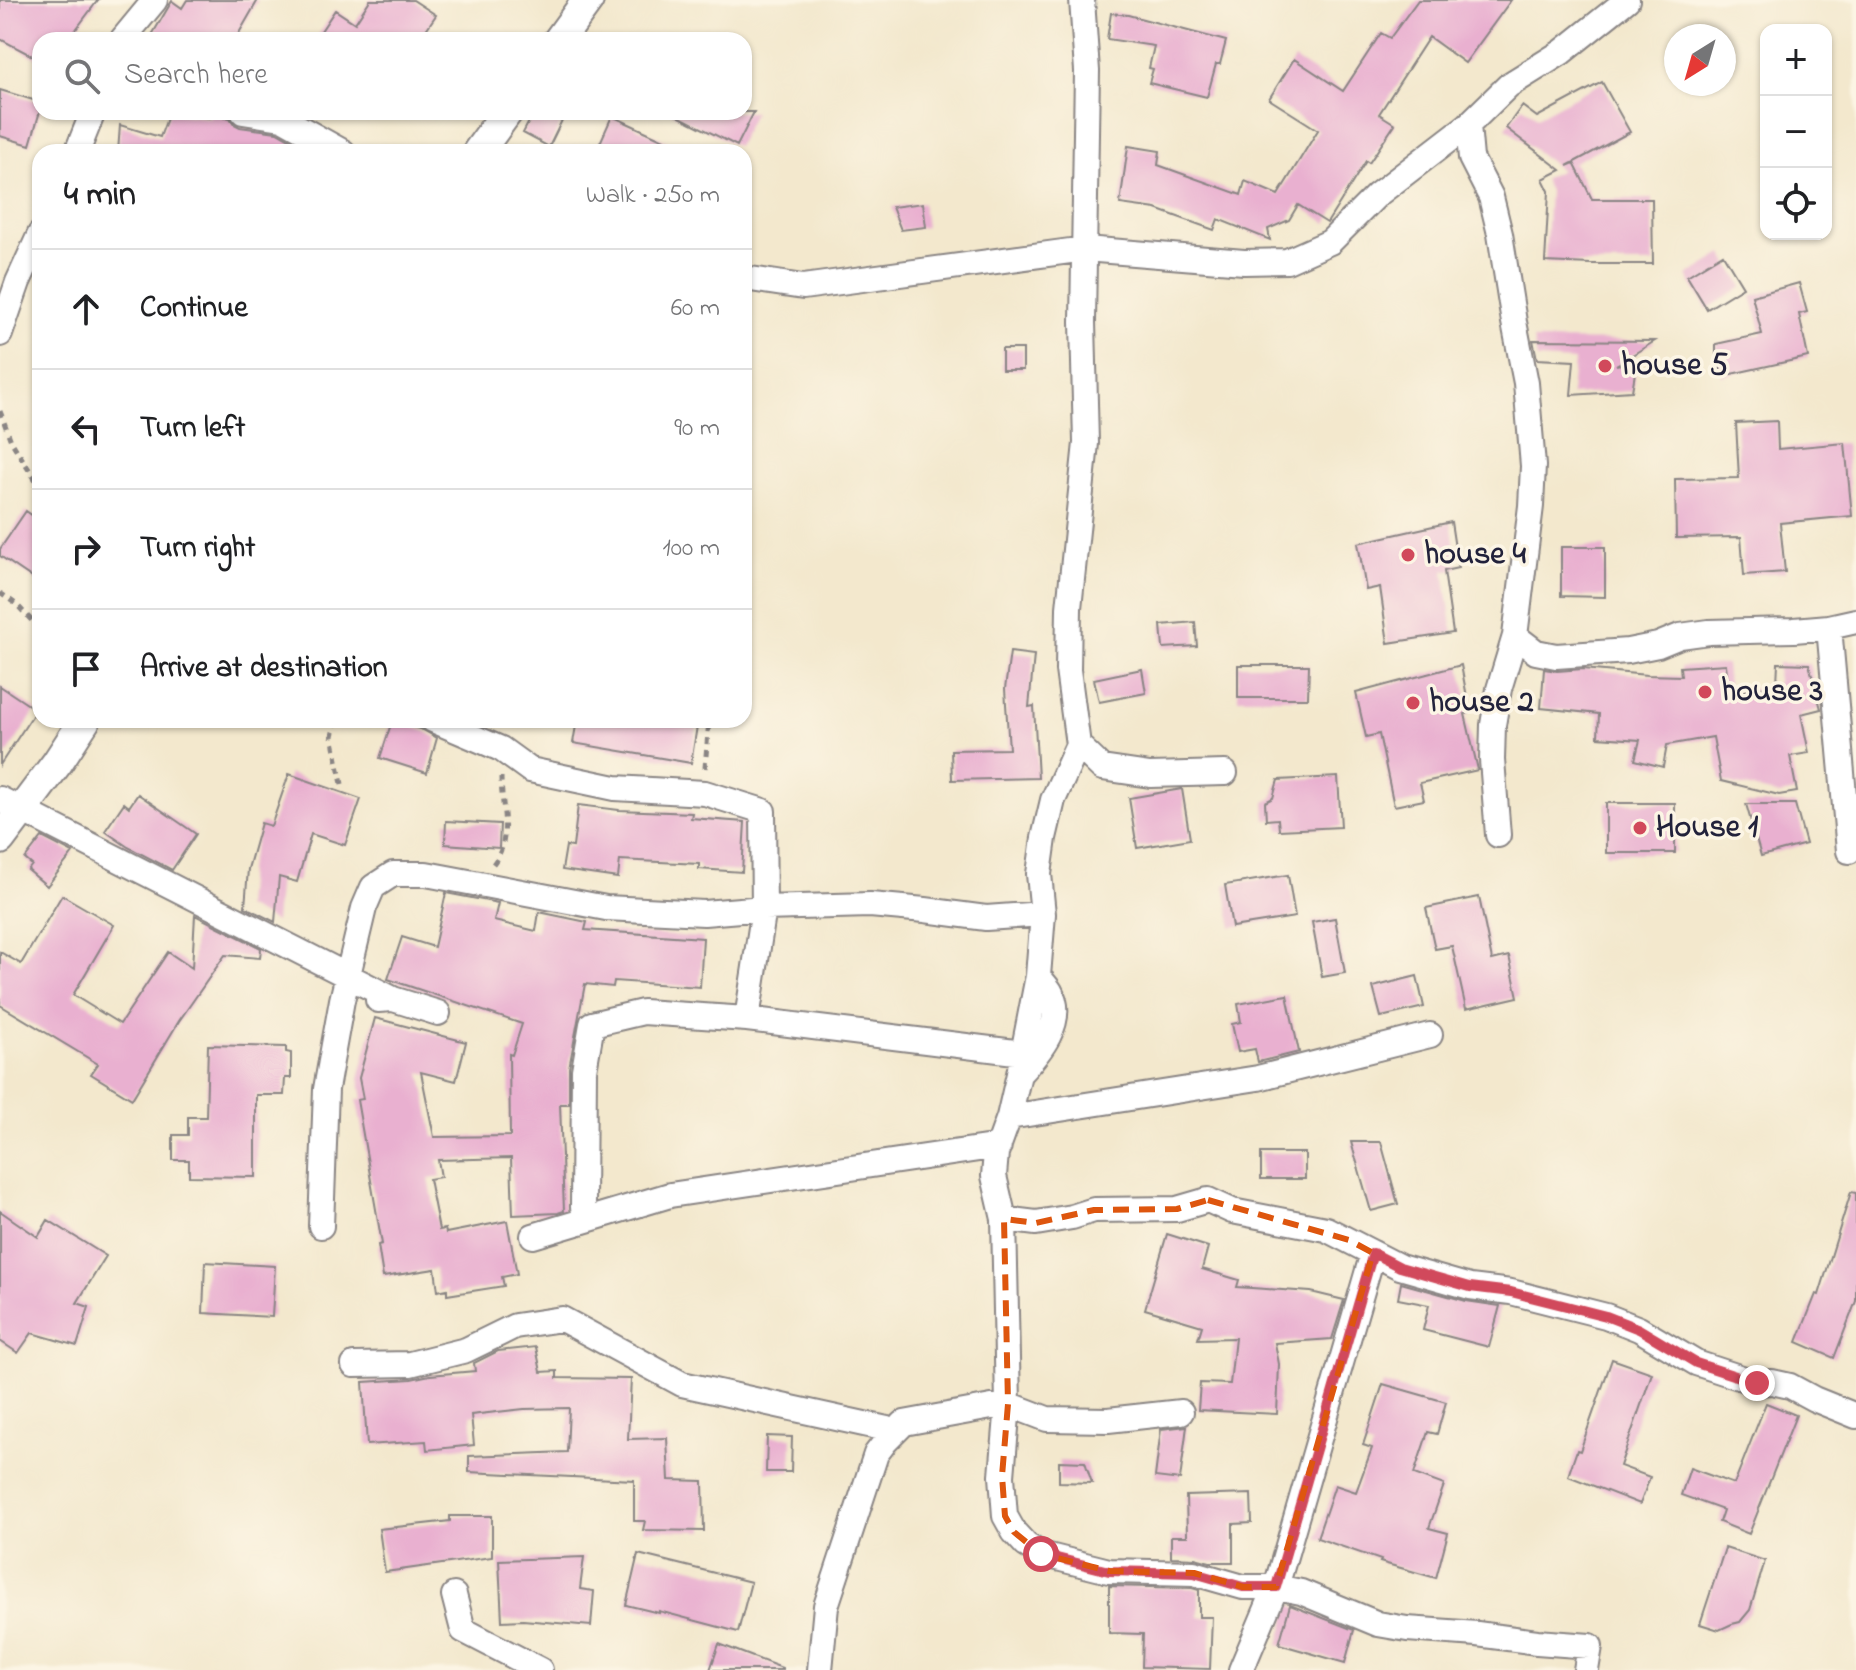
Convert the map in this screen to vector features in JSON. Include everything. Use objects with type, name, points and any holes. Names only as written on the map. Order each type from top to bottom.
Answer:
[{"type":"street","points":[[129,32],[155,0]]},
{"type":"street","points":[[565,32],[588,0]]},
{"type":"street","points":[[1082,0],[1087,71],[1083,322],[1086,443],[1069,608],[1068,670],[1078,745],[1053,800],[1044,838],[1039,874],[1043,914],[1038,976],[1009,1117],[996,1153],[994,1176],[1004,1219],[1008,1404],[1002,1476],[1005,1516],[1026,1545],[1041,1554],[1109,1571],[1194,1573],[1243,1587],[1276,1587],[1301,1592],[1378,1624],[1407,1629],[1590,1646],[1591,1669]]},
{"type":"street","points":[[752,279],[803,287],[1085,249],[1244,262],[1287,261],[1330,242],[1377,195],[1468,125],[1509,85],[1562,52],[1627,0]]},
{"type":"street","points":[[80,144],[90,120]]},
{"type":"street","points":[[286,120],[329,144]]},
{"type":"street","points":[[484,144],[501,120]]},
{"type":"street","points":[[1468,125],[1471,158],[1491,197],[1500,234],[1526,383],[1533,466],[1515,636],[1499,689],[1493,725],[1492,760],[1498,835]]},
{"type":"street","points":[[0,334],[32,251]]},
{"type":"street","points":[[1515,636],[1536,652],[1556,656],[1628,651],[1658,645],[1680,636],[1709,632],[1794,630],[1856,621]]},
{"type":"street","points":[[1829,627],[1849,851]]},
{"type":"street","points":[[3,830],[57,763],[80,728]]},
{"type":"street","points":[[452,728],[501,749],[530,770],[615,788],[705,793],[763,811],[764,908],[747,1019]]},
{"type":"street","points":[[1078,745],[1102,768],[1150,775],[1225,773]]},
{"type":"street","points":[[0,799],[393,999],[438,1013]]},
{"type":"street","points":[[321,1226],[326,1089],[342,1000],[364,908],[373,887],[393,874],[426,874],[606,908],[704,913],[870,905],[986,918],[1043,914]]},
{"type":"street","points":[[342,1000],[393,999]]},
{"type":"street","points":[[583,1207],[584,1070],[592,1024],[643,1012],[747,1019],[1021,1064]]},
{"type":"street","points":[[1009,1117],[1258,1078],[1430,1035]]},
{"type":"street","points":[[533,1236],[670,1195],[999,1146]]},
{"type":"street","points":[[1004,1219],[1036,1223],[1094,1210],[1177,1209],[1208,1200],[1232,1211],[1326,1229],[1400,1267],[1470,1287],[1511,1292],[1606,1316],[1639,1329],[1696,1363],[1757,1383],[1790,1386],[1856,1416]]},
{"type":"street","points":[[1241,1670],[1276,1587],[1373,1253]]},
{"type":"street","points":[[354,1365],[410,1364],[466,1350],[515,1326],[562,1319],[682,1384],[896,1431]]},
{"type":"street","points":[[820,1670],[826,1606],[876,1454],[904,1423],[1008,1404],[1047,1419],[1108,1420],[1181,1412]]},
{"type":"street","points":[[454,1595],[463,1630],[540,1670]]},
{"type":"path","points":[[0,411],[11,441],[32,474]]},
{"type":"path","points":[[0,593],[32,621]]},
{"type":"path","points":[[334,728],[332,736],[342,784]]},
{"type":"path","points":[[705,793],[708,728]]},
{"type":"path","points":[[478,884],[497,860],[504,843],[501,749]]},
{"type":"highlighted area","points":[[1208,1200],[1349,1240],[1373,1253],[1276,1587],[1243,1587],[1194,1573],[1109,1571],[1041,1554],[1014,1532],[1005,1516],[1002,1476],[1008,1404],[1004,1219],[1036,1223],[1094,1210],[1177,1209]]},
{"type":"building","points":[[0,0],[98,0],[74,32],[32,32],[32,56],[0,39]]},
{"type":"building","points":[[187,0],[258,0],[240,32],[154,32],[172,1],[182,8]]},
{"type":"building","points":[[370,0],[413,0],[436,15],[424,32],[320,32],[335,10],[355,23]]},
{"type":"building","points":[[1418,0],[1511,0],[1465,63],[1429,37],[1379,114],[1395,124],[1369,163],[1366,161],[1327,223],[1298,205],[1289,220],[1268,229],[1270,240],[1218,219],[1214,230],[1156,209],[1120,204],[1128,146],[1160,151],[1158,165],[1241,195],[1245,181],[1278,195],[1318,130],[1269,99],[1294,59],[1343,91],[1381,33],[1390,38]]},
{"type":"building","points":[[1111,13],[1226,41],[1207,97],[1149,83],[1154,46],[1107,39]]},
{"type":"building","points":[[1602,82],[1630,132],[1567,166],[1574,163],[1592,199],[1652,199],[1653,264],[1545,262],[1549,191],[1543,179],[1561,170],[1506,128],[1522,106],[1537,117]]},
{"type":"building","points":[[0,90],[32,100],[32,120],[37,120],[30,145],[0,136]]},
{"type":"building","points":[[166,120],[231,120],[240,127],[277,132],[298,144],[119,144],[120,125],[160,137]]},
{"type":"building","points":[[530,120],[562,120],[550,144],[543,144],[523,133]]},
{"type":"building","points":[[610,120],[621,120],[673,144],[600,144]]},
{"type":"building","points":[[686,120],[750,120],[738,144]]},
{"type":"building","points":[[923,203],[926,227],[901,230],[892,207]]},
{"type":"building","points":[[1723,254],[1743,287],[1707,309],[1687,276]]},
{"type":"building","points":[[1799,283],[1807,312],[1799,314],[1808,357],[1722,376],[1716,344],[1762,334],[1752,296]]},
{"type":"building","name":"house 5","points":[[1533,340],[1655,341],[1616,365],[1637,361],[1632,391],[1571,395],[1574,361],[1537,359]]},
{"type":"building","points":[[1002,349],[1023,349],[1023,370],[1002,370]]},
{"type":"building","points":[[1777,421],[1778,449],[1845,443],[1852,516],[1780,523],[1785,572],[1744,575],[1741,537],[1676,538],[1675,479],[1739,478],[1736,423]]},
{"type":"building","points":[[26,511],[32,515],[32,578],[0,556],[0,549]]},
{"type":"building","points":[[1451,522],[1458,568],[1444,571],[1453,633],[1388,643],[1380,587],[1366,590],[1358,543]]},
{"type":"building","points":[[1561,547],[1605,547],[1605,597],[1561,596]]},
{"type":"building","points":[[1195,622],[1197,646],[1163,648],[1161,625]]},
{"type":"building","points":[[1010,652],[1034,655],[1029,707],[1034,706],[1038,778],[952,780],[951,750],[1009,749],[1005,689]]},
{"type":"building","points":[[1778,663],[1809,664],[1821,709],[1801,714],[1809,753],[1790,756],[1797,792],[1779,795],[1721,781],[1713,737],[1667,745],[1663,767],[1635,760],[1640,740],[1598,737],[1599,714],[1541,708],[1544,669],[1681,676],[1680,667],[1726,664],[1729,695],[1777,683]]},
{"type":"building","points":[[1238,665],[1309,665],[1308,698],[1238,698]]},
{"type":"building","points":[[1461,665],[1470,713],[1465,714],[1478,770],[1420,783],[1424,800],[1394,806],[1379,734],[1366,737],[1356,693]]},
{"type":"building","points":[[1142,669],[1146,693],[1099,702],[1094,679]]},
{"type":"building","points":[[0,686],[32,707],[32,716],[0,765]]},
{"type":"building","points":[[390,728],[416,728],[437,738],[427,773],[380,758]]},
{"type":"building","points":[[576,728],[697,728],[691,763],[573,743]]},
{"type":"building","points":[[289,774],[361,799],[345,845],[311,834],[297,882],[279,877],[275,922],[245,907],[248,869],[261,823],[271,826]]},
{"type":"building","points":[[1338,777],[1341,827],[1279,830],[1278,819],[1266,820],[1265,802],[1273,798],[1278,780]]},
{"type":"building","points":[[1182,789],[1190,839],[1137,848],[1129,798]]},
{"type":"building","points":[[138,794],[196,834],[172,870],[105,831],[124,803],[129,807]]},
{"type":"building","name":"House 1","points":[[1606,803],[1675,803],[1675,853],[1606,853]]},
{"type":"building","points":[[1746,804],[1795,804],[1806,844],[1761,856]]},
{"type":"building","points":[[578,805],[692,813],[691,818],[745,822],[742,872],[699,869],[699,864],[620,860],[618,878],[562,870],[566,846],[573,847]]},
{"type":"building","points":[[446,821],[500,824],[499,848],[445,844]]},
{"type":"building","points":[[42,837],[73,853],[47,886],[28,870],[32,865],[25,859]]},
{"type":"building","points":[[1288,875],[1295,917],[1232,927],[1225,885]]},
{"type":"building","points":[[446,893],[498,903],[494,921],[536,931],[539,912],[587,922],[585,930],[703,938],[700,987],[614,981],[613,987],[585,984],[569,1068],[569,1104],[560,1104],[564,1211],[513,1215],[511,1158],[438,1160],[441,1177],[429,1179],[439,1230],[445,1229],[446,1233],[507,1221],[517,1274],[502,1277],[504,1286],[447,1295],[447,1289],[438,1291],[435,1269],[383,1277],[378,1245],[382,1244],[357,1100],[363,1099],[359,1078],[375,1018],[466,1042],[456,1081],[421,1072],[434,1137],[510,1136],[509,1054],[512,1055],[522,1024],[388,979],[402,937],[434,947]]},
{"type":"building","points":[[62,895],[114,925],[73,995],[120,1024],[168,952],[192,968],[195,915],[261,948],[260,958],[225,955],[179,1021],[132,1099],[91,1074],[98,1064],[0,1005],[0,952],[21,964]]},
{"type":"building","points":[[1479,897],[1492,960],[1509,956],[1518,997],[1466,1009],[1452,946],[1435,949],[1426,908]]},
{"type":"building","points":[[1335,918],[1345,973],[1322,977],[1312,922]]},
{"type":"building","points":[[1417,976],[1424,1007],[1381,1017],[1373,987]]},
{"type":"building","points":[[1287,995],[1299,1052],[1258,1062],[1255,1049],[1238,1052],[1232,1024],[1241,1022],[1238,1004]]},
{"type":"building","points":[[208,1045],[286,1047],[286,1052],[291,1053],[291,1078],[285,1078],[284,1095],[256,1095],[256,1177],[189,1176],[189,1160],[173,1160],[173,1135],[188,1135],[188,1117],[206,1117]]},
{"type":"building","points":[[1351,1142],[1381,1142],[1398,1204],[1371,1211]]},
{"type":"building","points":[[1261,1153],[1305,1153],[1305,1179],[1261,1179]]},
{"type":"building","points":[[1851,1192],[1856,1193],[1856,1301],[1834,1358],[1797,1342],[1816,1294],[1819,1295]]},
{"type":"building","points":[[0,1211],[38,1237],[48,1220],[106,1256],[77,1303],[89,1307],[77,1346],[32,1333],[18,1353],[0,1341]]},
{"type":"building","points":[[1167,1234],[1208,1247],[1202,1269],[1239,1280],[1237,1287],[1311,1292],[1344,1300],[1332,1339],[1275,1343],[1279,1364],[1277,1414],[1198,1410],[1200,1383],[1230,1384],[1235,1338],[1198,1339],[1202,1326],[1145,1309]]},
{"type":"building","points":[[205,1262],[275,1266],[272,1317],[203,1313]]},
{"type":"building","points":[[1401,1283],[1466,1301],[1500,1306],[1489,1347],[1423,1330],[1429,1305],[1398,1299]]},
{"type":"building","points":[[536,1347],[541,1372],[557,1371],[557,1378],[631,1379],[628,1439],[667,1438],[669,1480],[703,1481],[704,1531],[643,1530],[645,1521],[634,1521],[634,1480],[469,1472],[469,1456],[567,1452],[569,1408],[471,1415],[474,1445],[427,1450],[426,1441],[367,1445],[363,1382],[475,1371],[474,1363],[498,1351]]},
{"type":"building","points":[[1612,1359],[1652,1373],[1620,1466],[1650,1477],[1640,1504],[1568,1476],[1577,1450],[1580,1451]]},
{"type":"building","points":[[1383,1384],[1446,1402],[1437,1434],[1428,1432],[1414,1474],[1444,1485],[1429,1528],[1448,1533],[1436,1578],[1380,1562],[1317,1538],[1335,1485],[1356,1492],[1372,1448],[1363,1445]]},
{"type":"building","points":[[1766,1403],[1796,1415],[1749,1534],[1719,1522],[1723,1510],[1681,1495],[1690,1468],[1734,1484]]},
{"type":"building","points":[[1187,1426],[1180,1480],[1155,1477],[1161,1429]]},
{"type":"building","points":[[767,1436],[792,1437],[791,1472],[766,1472]]},
{"type":"building","points":[[1059,1461],[1085,1462],[1092,1483],[1059,1482]]},
{"type":"building","points":[[1251,1494],[1252,1523],[1233,1524],[1233,1562],[1171,1557],[1171,1536],[1187,1536],[1186,1496]]},
{"type":"building","points":[[450,1516],[492,1516],[492,1557],[385,1572],[379,1529],[450,1521]]},
{"type":"building","points":[[1725,1548],[1765,1561],[1750,1610],[1740,1622],[1719,1630],[1700,1624]]},
{"type":"building","points":[[638,1554],[751,1582],[738,1632],[626,1605]]},
{"type":"building","points":[[584,1557],[580,1589],[594,1591],[591,1626],[502,1621],[499,1560]]},
{"type":"building","points":[[1109,1586],[1199,1590],[1199,1617],[1212,1617],[1210,1669],[1142,1667],[1143,1634],[1109,1633]]},
{"type":"building","points":[[1290,1605],[1354,1630],[1345,1663],[1279,1644]]},
{"type":"building","points":[[719,1644],[782,1668],[782,1670],[710,1670]]},
{"type":"place","name":"house 5","points":[[1605,366]]},
{"type":"place","name":"house 4","points":[[1408,555]]},
{"type":"place","name":"house 3","points":[[1705,692]]},
{"type":"place","name":"house 2","points":[[1413,703]]},
{"type":"place","name":"House 1","points":[[1640,828]]},
{"type":"route","points":[[1041,1554],[1109,1571],[1194,1573],[1243,1587],[1276,1587],[1373,1253],[1400,1267],[1470,1287],[1511,1292],[1606,1316],[1639,1329],[1696,1363],[1757,1383]]}]
